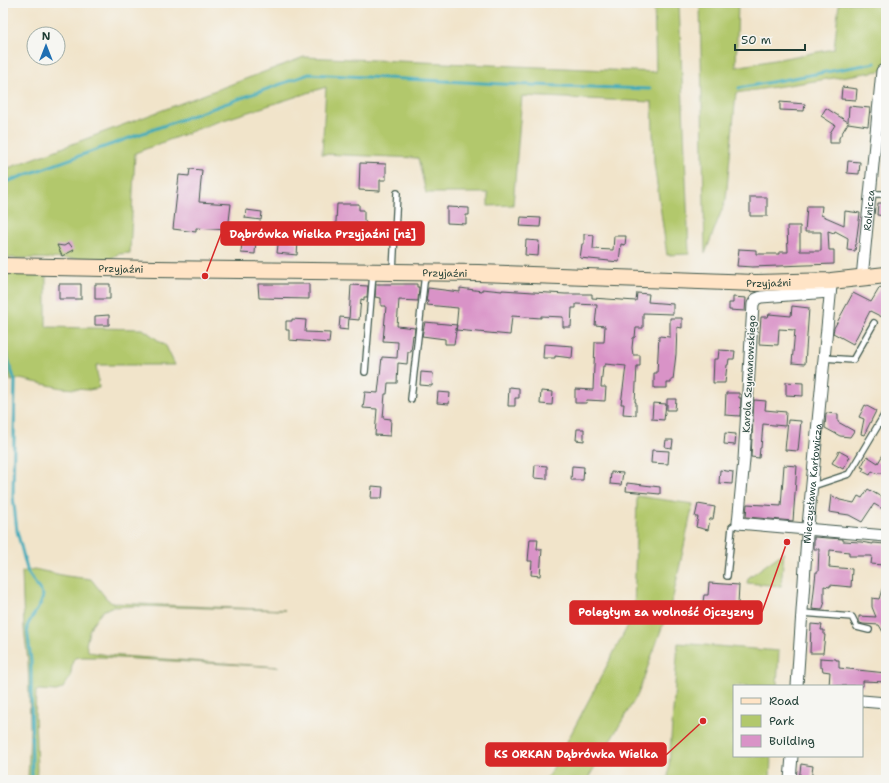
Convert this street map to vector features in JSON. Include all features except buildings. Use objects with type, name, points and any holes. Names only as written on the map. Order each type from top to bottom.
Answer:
[{"type":"street","name":"Rolnicza","points":[[862,278],[882,71]]},
{"type":"street","name":"Przyjaźni","points":[[3,266],[498,273],[831,287],[862,278],[886,275]]},
{"type":"street","name":"Mieczysława Karłowicza","points":[[797,685],[809,529],[831,287]]},
{"type":"street","name":"Karola Szymanowskiego","points":[[738,523],[744,460],[753,304],[756,299],[761,297],[831,287]]},
{"type":"street","points":[[738,523],[886,536]]},
{"type":"street","points":[[863,701],[886,703]]},
{"type":"street","points":[[790,780],[792,757]]},
{"type":"lane","points":[[393,271],[397,194]]},
{"type":"lane","points":[[870,194],[886,194]]},
{"type":"lane","points":[[365,372],[373,271]]},
{"type":"lane","points":[[412,399],[425,272]]},
{"type":"lane","points":[[824,358],[853,360],[874,323]]},
{"type":"lane","points":[[813,486],[849,474],[886,412]]},
{"type":"lane","points":[[727,576],[732,527],[738,523]]},
{"type":"lane","points":[[803,612],[852,617],[857,627],[869,630]]},
{"type":"green space","points":[[654,3],[679,3],[689,254],[667,255],[654,163],[652,102],[522,96],[513,205],[488,206],[488,193],[426,193],[418,158],[322,154],[326,87],[211,124],[135,153],[130,253],[118,254],[110,259],[3,258],[3,170],[304,57],[656,72]]},
{"type":"green space","points":[[700,3],[738,3],[736,67],[834,49],[839,3],[886,3],[886,70],[736,93],[726,199],[705,254]]},
{"type":"green space","points":[[3,272],[46,273],[46,327],[143,329],[166,346],[175,365],[96,365],[99,388],[89,390],[62,388],[20,379],[11,381],[3,357]]},
{"type":"green space","points":[[637,496],[693,504],[673,597],[638,694],[587,780],[545,780],[552,770],[634,614]]},
{"type":"green space","points":[[784,552],[781,586],[747,583],[748,578]]},
{"type":"green space","points":[[34,569],[66,576],[91,579],[106,598],[112,603],[285,610],[136,606],[111,607],[103,611],[92,624],[86,645],[89,652],[107,655],[279,667],[101,657],[75,658],[73,660],[70,678],[62,689],[56,691],[36,691],[35,715],[37,770],[36,780],[28,780],[30,729],[29,690],[28,661],[24,628],[22,572]]},
{"type":"green space","points":[[678,643],[779,651],[777,685],[733,685],[733,757],[771,757],[770,780],[668,780]]},
{"type":"waterway","points":[[739,88],[875,63]]},
{"type":"waterway","points":[[3,183],[309,74],[502,84],[650,89]]},
{"type":"waterway","points":[[3,344],[15,381],[13,496],[17,531],[28,573],[43,595],[41,604],[27,627],[31,661],[32,780]]},
{"type":"place","name":"Dąbrówka Wielka Przyjaźni [nż]","points":[[205,276]]},
{"type":"place","name":"Poległym za wolność Ojczyzny","points":[[787,542]]},
{"type":"place","name":"KS ORKAN Dąbrówka Wielka","points":[[703,721]]}]
